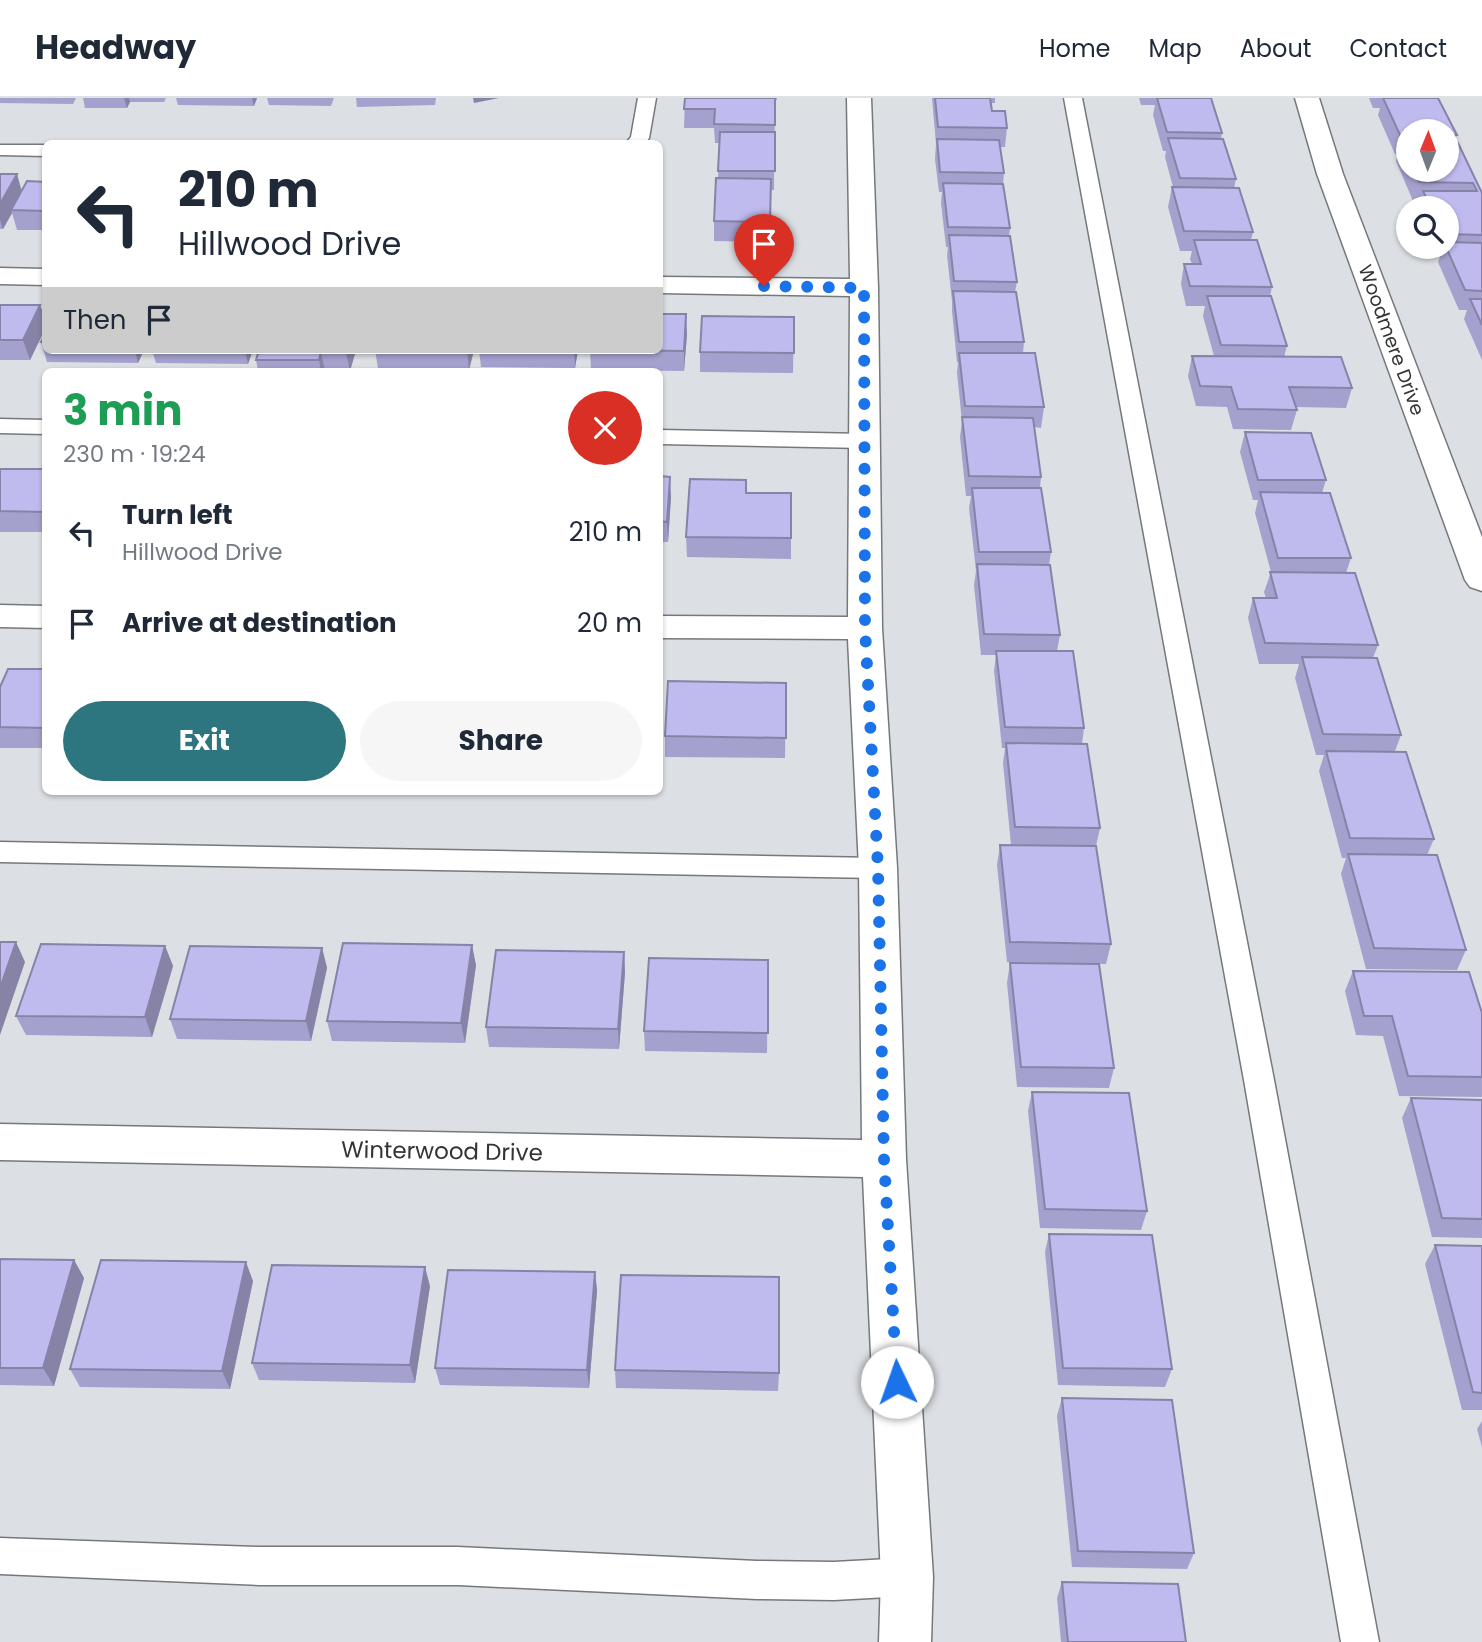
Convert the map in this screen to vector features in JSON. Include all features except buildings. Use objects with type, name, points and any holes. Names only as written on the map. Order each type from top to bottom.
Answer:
[{"type":"street","points":[[859,98],[864,288],[865,628],[878,868],[884,1159],[908,1577],[905,1642]]},
{"type":"street","name":"Woodmere Drive","points":[[1307,98],[1330,174],[1482,580]]},
{"type":"street","points":[[0,276],[42,277]]},
{"type":"street","points":[[663,285],[864,288]]},
{"type":"street","points":[[0,616],[42,617]]},
{"type":"street","points":[[663,627],[865,628]]},
{"type":"street","name":"Winterwood Drive","points":[[0,1142],[884,1159]]},
{"type":"lane","points":[[638,140],[647,98]]},
{"type":"lane","points":[[1073,98],[1259,1080],[1360,1642]]},
{"type":"lane","points":[[0,150],[42,151]]},
{"type":"lane","points":[[0,426],[42,427]]},
{"type":"lane","points":[[663,437],[865,441]]},
{"type":"lane","points":[[0,852],[878,868]]},
{"type":"lane","points":[[0,1556],[259,1566],[458,1566],[770,1580],[834,1581],[908,1577]]},
{"type":"route","points":[[764,286],[864,288],[865,628],[878,868],[884,1159],[897,1382]]}]
